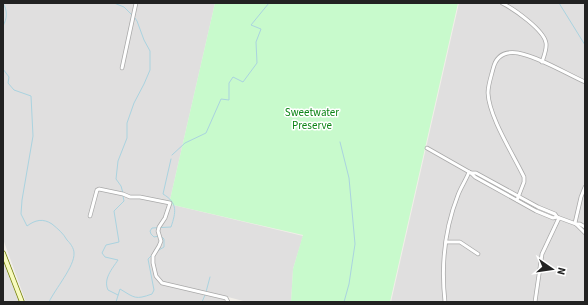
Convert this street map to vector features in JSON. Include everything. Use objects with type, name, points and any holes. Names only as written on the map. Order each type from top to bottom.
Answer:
[{"type":"street","points":[[122,68],[136,3]]},
{"type":"street","points":[[502,3],[506,4],[539,30],[544,37],[546,46],[542,62]]},
{"type":"street","points":[[517,200],[524,182],[524,177],[492,112],[489,102],[489,85],[494,65],[498,58],[504,54],[519,53],[585,82]]},
{"type":"street","points":[[427,148],[470,173],[474,177],[536,211],[553,218],[558,217]]},
{"type":"street","points":[[470,173],[476,173],[538,207],[555,214],[558,217],[585,227]]},
{"type":"street","points":[[445,302],[443,269],[446,242],[457,199],[470,173]]},
{"type":"street","points":[[575,223],[585,187]]},
{"type":"street","points":[[90,216],[97,190],[102,189],[130,197],[140,197],[170,203],[166,218],[159,227],[158,231],[161,241],[153,256],[152,262],[156,276],[162,283],[226,298],[228,302]]},
{"type":"street","points":[[535,302],[542,254],[558,217]]},
{"type":"street","points":[[575,223],[585,233]]},
{"type":"street","points":[[446,242],[460,242],[478,254]]},
{"type":"street","points":[[3,253],[22,302]]},
{"type":"shaded area","points":[[3,3],[215,3],[169,204],[303,236],[293,269],[291,302],[247,302],[228,297],[226,302],[26,302],[3,239]]},
{"type":"shaded area","points":[[459,3],[585,3],[585,302],[391,302]]},
{"type":"shaded area","points":[[3,261],[19,302],[3,302]]},
{"type":"green space","name":"Sweetwater Preserve","points":[[215,3],[458,3],[390,302],[291,302],[293,269],[303,235],[169,204]]},
{"type":"waterway","points":[[3,3],[6,9],[3,26]]},
{"type":"waterway","points":[[114,3],[124,7],[133,16]]},
{"type":"waterway","points":[[172,155],[185,143],[206,133],[221,99],[229,100],[229,83],[233,77],[243,82],[257,63],[256,42],[261,29],[251,25],[269,3]]},
{"type":"waterway","points":[[559,3],[585,45]]},
{"type":"waterway","points":[[123,193],[121,186],[116,179],[118,161],[127,138],[127,123],[134,103],[150,70],[150,51],[135,18]]},
{"type":"waterway","points":[[3,69],[9,77],[8,83],[14,90],[31,96],[33,136],[21,214],[27,226],[39,220],[52,224],[64,235],[74,251],[68,271],[49,302]]},
{"type":"waterway","points":[[340,142],[349,178],[355,244],[349,284],[344,302]]},
{"type":"waterway","points":[[159,236],[154,237],[150,231],[152,228],[171,227],[175,212],[173,204],[168,197],[163,194],[171,159]]},
{"type":"waterway","points":[[118,295],[108,290],[107,286],[107,278],[118,260],[105,257],[102,253],[106,245],[119,242],[114,211],[124,201],[123,196]]},
{"type":"waterway","points":[[159,250],[164,247],[164,239],[162,237]]},
{"type":"waterway","points":[[116,302],[120,289],[135,297],[142,297],[152,294],[154,290],[148,259],[153,254]]},
{"type":"waterway","points":[[206,292],[210,277]]},
{"type":"waterway","points":[[202,302],[205,295]]}]
